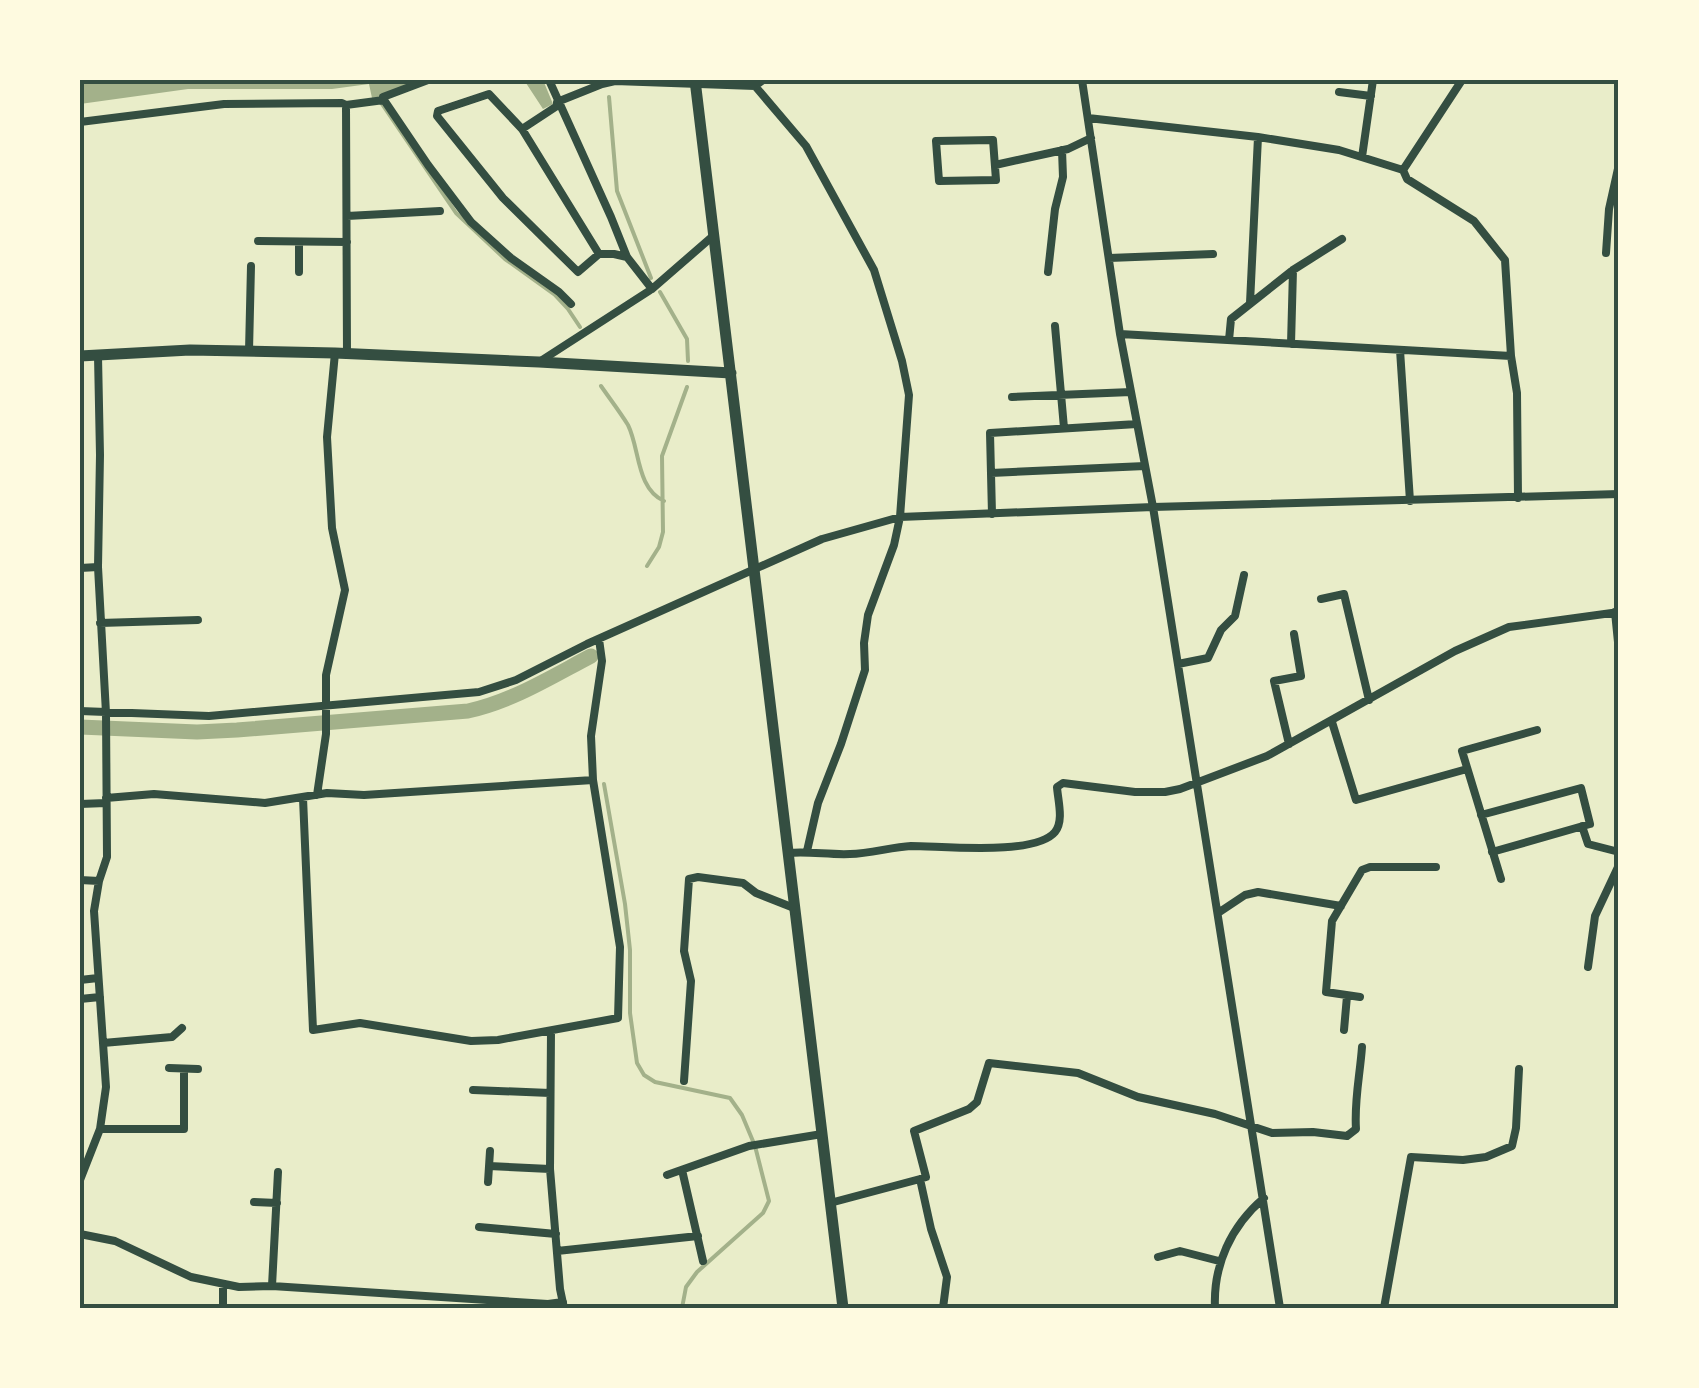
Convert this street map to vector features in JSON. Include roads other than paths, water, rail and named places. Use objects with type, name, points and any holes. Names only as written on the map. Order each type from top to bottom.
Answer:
[{"type":"main road","points":[[695,81],[843,1308]]},
{"type":"main road","points":[[80,356],[249,351],[730,373]]},
{"type":"street","points":[[384,100],[383,97],[428,80]]},
{"type":"street","points":[[549,80],[627,257],[652,289]]},
{"type":"street","points":[[1082,80],[1280,1308]]},
{"type":"street","points":[[1362,157],[1373,80]]},
{"type":"street","points":[[1403,170],[1462,80]]},
{"type":"street","points":[[522,129],[558,102],[615,81],[759,83],[806,146],[874,270],[909,395],[900,517],[868,615],[865,670],[818,803],[807,851]]},
{"type":"street","points":[[1340,92],[1371,96]]},
{"type":"street","points":[[599,254],[522,129],[489,94],[438,110],[438,116],[502,198],[578,272],[599,254],[627,257]]},
{"type":"street","points":[[80,122],[224,104],[346,106],[384,100]]},
{"type":"street","points":[[384,100],[471,222],[571,304]]},
{"type":"street","points":[[317,795],[326,734],[326,675],[344,590],[332,528],[327,437],[340,354],[348,242],[346,106]]},
{"type":"street","points":[[1088,118],[1339,150],[1403,170],[1407,178],[1474,222],[1505,260],[1517,394],[1518,498]]},
{"type":"street","points":[[1250,303],[1258,137]]},
{"type":"street","points":[[995,165],[1062,150],[1091,138]]},
{"type":"street","points":[[993,140],[995,165],[996,180],[939,181],[936,141],[993,140]]},
{"type":"street","points":[[1048,272],[1063,178],[1062,150]]},
{"type":"street","points":[[1606,253],[1609,209],[1619,164]]},
{"type":"street","points":[[347,216],[440,210]]},
{"type":"street","points":[[538,362],[652,289],[715,234]]},
{"type":"street","points":[[1229,340],[1231,318],[1293,270],[1342,239]]},
{"type":"street","points":[[258,241],[348,242]]},
{"type":"street","points":[[299,242],[299,272]]},
{"type":"street","points":[[1109,258],[1213,254]]},
{"type":"street","points":[[249,351],[251,266]]},
{"type":"street","points":[[1291,344],[1293,270]]},
{"type":"street","points":[[1055,326],[1064,428]]},
{"type":"street","points":[[1120,334],[1511,356]]},
{"type":"street","points":[[1400,350],[1410,501]]},
{"type":"street","points":[[80,1180],[100,1129],[106,1087],[94,911],[107,857],[106,712],[98,567],[98,356]]},
{"type":"street","points":[[1012,397],[1131,392]]},
{"type":"street","points":[[992,514],[990,433],[1137,424]]},
{"type":"street","points":[[990,473],[1145,466]]},
{"type":"street","points":[[80,711],[209,716],[480,692],[516,680],[599,638],[822,538],[900,517],[1619,494]]},
{"type":"street","points":[[80,568],[98,567]]},
{"type":"street","points":[[1178,664],[1208,658],[1221,630],[1235,616],[1244,575]]},
{"type":"street","points":[[1321,599],[1344,594],[1369,700]]},
{"type":"street","points":[[788,853],[850,854],[908,846],[1017,847],[1044,842],[1059,825],[1057,787],[1063,783],[1135,792],[1180,789],[1267,756],[1455,651],[1509,627],[1617,612],[1619,652]]},
{"type":"street","points":[[100,623],[198,620]]},
{"type":"street","points":[[1289,744],[1274,682],[1301,676],[1294,634]]},
{"type":"street","points":[[303,798],[312,1030],[360,1023],[471,1041],[498,1040],[618,1018],[620,948],[593,780],[591,736],[602,661],[599,638]]},
{"type":"street","points":[[1332,722],[1356,800],[1467,769]]},
{"type":"street","points":[[1500,879],[1462,752],[1537,730]]},
{"type":"street","points":[[80,804],[154,794],[265,804],[327,793],[364,795],[593,780]]},
{"type":"street","points":[[1481,815],[1581,788],[1590,824],[1492,852]]},
{"type":"street","points":[[1582,826],[1588,844],[1619,852]]},
{"type":"street","points":[[1588,968],[1595,916],[1619,865]]},
{"type":"street","points":[[1360,997],[1326,992],[1332,921],[1362,870],[1436,867]]},
{"type":"street","points":[[684,1081],[692,981],[684,951],[689,879],[743,883],[756,893],[794,908]]},
{"type":"street","points":[[80,880],[99,880]]},
{"type":"street","points":[[1218,913],[1258,892],[1341,906]]},
{"type":"street","points":[[80,980],[98,978]]},
{"type":"street","points":[[1344,1030],[1347,996]]},
{"type":"street","points":[[80,999],[100,997]]},
{"type":"street","points":[[103,1043],[172,1038],[182,1028]]},
{"type":"street","points":[[80,1234],[114,1242],[191,1278],[239,1287],[564,1305],[550,1168],[552,1031]]},
{"type":"street","points":[[830,1203],[926,1177],[914,1130],[969,1109],[977,1102],[989,1063],[1078,1073],[1138,1098],[1215,1114],[1272,1134],[1313,1132],[1347,1136],[1356,1129],[1354,1104],[1362,1047]]},
{"type":"street","points":[[169,1068],[198,1069]]},
{"type":"street","points":[[100,1129],[184,1129],[184,1069]]},
{"type":"street","points":[[1384,1308],[1411,1158],[1486,1157],[1512,1146],[1519,1069]]},
{"type":"street","points":[[473,1090],[550,1093]]},
{"type":"street","points":[[668,1176],[749,1146],[822,1134]]},
{"type":"street","points":[[488,1182],[490,1151]]},
{"type":"street","points":[[489,1166],[550,1168]]},
{"type":"street","points":[[682,1170],[704,1262]]},
{"type":"street","points":[[272,1286],[278,1172]]},
{"type":"street","points":[[920,1179],[930,1229],[947,1277],[943,1308]]},
{"type":"street","points":[[1215,1308],[1219,1262],[1250,1210],[1264,1198]]},
{"type":"street","points":[[254,1202],[277,1203]]},
{"type":"street","points":[[479,1228],[556,1234]]},
{"type":"street","points":[[557,1251],[698,1236]]},
{"type":"street","points":[[1158,1257],[1180,1251],[1219,1262]]},
{"type":"street","points":[[223,1284],[223,1308]]},
{"type":"waterway","points":[[609,97],[617,191],[651,278]]},
{"type":"waterway","points":[[382,104],[456,213],[505,259],[554,294],[580,327]]},
{"type":"waterway","points":[[660,292],[687,339],[688,361]]},
{"type":"waterway","points":[[601,386],[628,425],[643,478],[664,501]]},
{"type":"waterway","points":[[647,566],[663,532],[662,456],[687,387]]},
{"type":"waterway","points":[[80,727],[197,732],[468,711],[516,695],[591,656]]},
{"type":"waterway","points":[[604,784],[625,904],[630,1013],[637,1063],[644,1075],[655,1082],[730,1098],[755,1146],[769,1201],[763,1213],[697,1272],[686,1287],[682,1308]]}]
